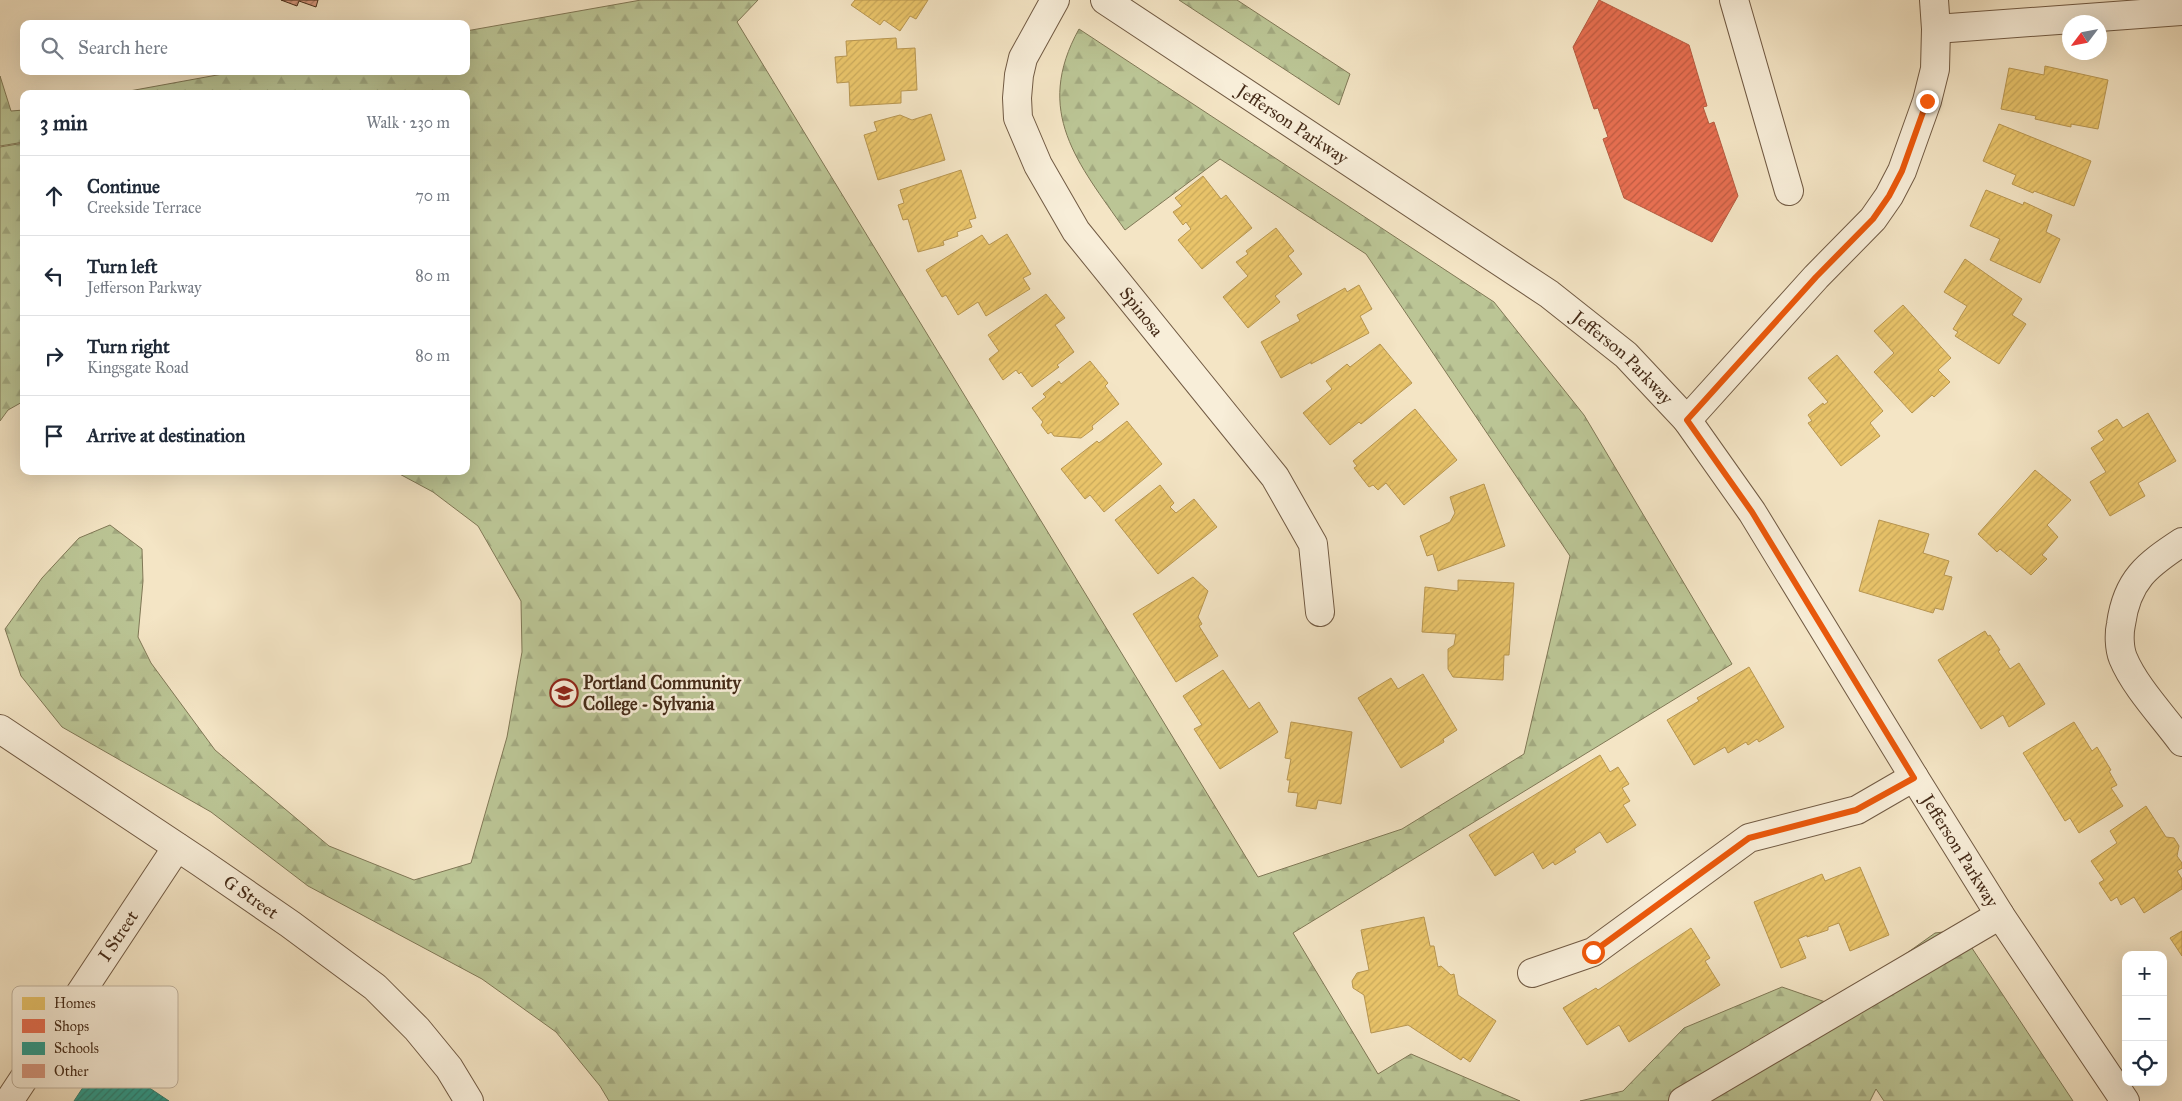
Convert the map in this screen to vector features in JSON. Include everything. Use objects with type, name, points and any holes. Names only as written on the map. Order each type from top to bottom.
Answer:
[{"type":"street","name":"Spinosa","points":[[1055,0],[1023,58],[1019,75],[1018,118],[1038,166],[1076,231],[1275,477],[1313,544],[1320,612]]},
{"type":"street","name":"Jefferson Parkway","points":[[1105,0],[1549,294],[1626,355],[1687,420],[1752,512],[2000,915],[2125,1101]]},
{"type":"street","points":[[1734,0],[1789,191]]},
{"type":"street","points":[[1687,420],[1816,277],[1873,219],[1889,196],[1902,171],[1927,101],[1935,69],[1936,29],[1934,0]]},
{"type":"street","points":[[1936,29],[2182,11]]},
{"type":"street","points":[[2182,542],[2155,560],[2135,580],[2123,606],[2120,631],[2122,656],[2134,677],[2182,742]]},
{"type":"street","name":"G Street","points":[[0,730],[290,924],[375,988],[417,1029],[448,1068],[469,1101]]},
{"type":"street","points":[[1532,973],[1593,952],[1749,838],[1856,810],[1914,778]]},
{"type":"street","name":"I Street","points":[[85,986],[177,847]]},
{"type":"street","points":[[1683,1101],[2000,915]]},
{"type":"street","name":"I Street","points":[[9,1101],[18,1088]]},
{"type":"green space","name":"Portland Community College - Sylvania","points":[[641,0],[758,0],[737,22],[1258,877],[1402,829],[1524,754],[1570,556],[1366,254],[1220,159],[1125,230],[1078,159],[1067,136],[1061,111],[1060,86],[1066,59],[1079,29],[1494,302],[1584,415],[1732,664],[1293,933],[1378,1074],[1411,1054],[1520,1101],[609,1101],[600,1086],[556,1032],[482,979],[308,886],[211,812],[62,727],[21,676],[5,629],[42,578],[79,538],[110,525],[142,549],[143,581],[138,637],[151,663],[215,750],[329,846],[414,880],[471,863],[507,737],[522,652],[521,601],[478,526],[433,492],[401,475],[470,475],[470,90],[135,90],[217,75],[470,75],[470,30]]},
{"type":"green space","points":[[1179,0],[1237,0],[1350,74],[1339,105]]},
{"type":"green space","points":[[0,76],[11,111],[20,110],[20,143],[0,146]]},
{"type":"green space","points":[[20,144],[20,403],[8,410],[0,421],[0,147]]},
{"type":"green space","points":[[1960,930],[2073,1101],[1884,1101],[1876,1089],[1870,1101],[1580,1101],[1623,1091],[1684,1028],[1782,987],[1834,1005],[1935,933]]},
{"type":"building: Homes","points":[[855,0],[928,0],[916,19],[910,16],[900,31],[884,20],[880,25],[851,5]]},
{"type":"building: Homes","points":[[896,38],[897,49],[915,48],[917,90],[901,91],[901,103],[850,106],[849,82],[837,83],[835,57],[847,56],[846,41]]},
{"type":"building: Homes","points":[[2045,66],[2108,80],[2098,129],[2071,124],[2071,127],[2035,119],[2036,116],[2001,109],[2009,68],[2044,75]]},
{"type":"building: Homes","points":[[931,114],[945,160],[878,180],[864,135],[877,131],[874,122],[900,115],[912,120]]},
{"type":"building: Homes","points":[[1999,124],[2091,161],[2074,206],[2012,184],[2016,175],[1983,161]]},
{"type":"building: Homes","points":[[961,170],[976,218],[969,220],[972,227],[957,232],[958,236],[943,241],[944,245],[918,252],[908,219],[903,220],[898,205],[904,203],[900,190]]},
{"type":"building: Homes","points":[[1203,176],[1221,199],[1226,195],[1252,228],[1202,269],[1178,240],[1191,229],[1186,222],[1183,225],[1173,212],[1182,206],[1175,198]]},
{"type":"building: Homes","points":[[1986,190],[2023,205],[2024,202],[2052,215],[2046,232],[2060,239],[2040,283],[1990,260],[2000,239],[1970,226]]},
{"type":"building: Homes","points":[[1276,228],[1294,251],[1288,256],[1302,274],[1275,296],[1280,302],[1248,328],[1223,297],[1248,276],[1236,262],[1248,254],[1246,251]]},
{"type":"building: Homes","points":[[1007,234],[1031,274],[1023,278],[1030,289],[986,316],[978,302],[958,315],[946,295],[942,297],[926,270],[982,235],[989,245]]},
{"type":"building: Homes","points":[[1965,259],[2022,299],[2012,315],[2026,324],[1999,364],[1955,336],[1958,332],[1953,329],[1967,306],[1944,292]]},
{"type":"building: Homes","points":[[1359,285],[1372,309],[1360,316],[1369,333],[1281,378],[1261,342],[1300,321],[1297,315],[1345,288],[1347,292]]},
{"type":"building: Homes","points":[[1046,294],[1065,318],[1055,325],[1074,352],[1057,365],[1059,367],[1032,387],[1021,372],[1019,374],[1016,370],[1003,380],[989,359],[999,351],[988,335]]},
{"type":"building: Homes","points":[[1903,305],[1951,358],[1938,370],[1950,382],[1934,397],[1932,395],[1912,413],[1874,372],[1894,353],[1874,331]]},
{"type":"building: Homes","points":[[1380,344],[1412,383],[1361,424],[1359,422],[1330,445],[1303,413],[1332,389],[1326,381],[1347,364],[1350,367]]},
{"type":"building: Homes","points":[[1837,355],[1883,411],[1870,423],[1880,436],[1841,466],[1808,423],[1812,421],[1808,415],[1823,403],[1824,405],[1828,402],[1808,378]]},
{"type":"building: Homes","points":[[1090,361],[1108,383],[1105,386],[1119,404],[1092,426],[1093,429],[1081,438],[1054,436],[1051,432],[1048,434],[1041,425],[1043,422],[1032,408],[1046,397],[1043,394],[1059,381],[1061,384]]},
{"type":"building: Homes","points":[[1415,409],[1457,460],[1404,505],[1386,483],[1378,490],[1373,485],[1369,487],[1354,468],[1357,466],[1353,461]]},
{"type":"building: Homes","points":[[2148,413],[2176,461],[2138,483],[2145,496],[2110,516],[2090,482],[2106,472],[2091,448],[2104,440],[2098,431],[2117,419],[2123,428]]},
{"type":"building: Homes","points":[[1127,421],[1162,464],[1104,512],[1090,495],[1085,499],[1061,469]]},
{"type":"building: Homes","points":[[2035,470],[2071,500],[2047,525],[2058,537],[2042,555],[2047,559],[2031,575],[2000,549],[1997,552],[1978,534]]},
{"type":"building: Homes","points":[[1484,484],[1505,546],[1438,571],[1433,554],[1427,556],[1420,536],[1450,522],[1455,513],[1450,497]]},
{"type":"building: Homes","points":[[1160,485],[1174,503],[1170,507],[1176,513],[1194,499],[1217,527],[1158,574],[1115,520]]},
{"type":"building: Homes","points":[[1879,520],[1929,534],[1923,553],[1949,561],[1944,575],[1952,577],[1943,610],[1935,608],[1933,613],[1859,591]]},
{"type":"building: Homes","points":[[1193,577],[1208,591],[1198,617],[1202,624],[1199,626],[1218,656],[1176,682],[1133,614]]},
{"type":"building: Homes","points":[[1458,580],[1514,583],[1509,655],[1504,655],[1503,680],[1453,677],[1448,669],[1448,649],[1454,645],[1456,634],[1422,632],[1425,587],[1458,591]]},
{"type":"building: Homes","points":[[1985,631],[2000,650],[1998,651],[2010,669],[2019,663],[2045,704],[2009,727],[2003,715],[1981,729],[1938,660]]},
{"type":"building: Homes","points":[[1749,667],[1784,727],[1759,742],[1757,739],[1748,745],[1746,742],[1728,753],[1725,747],[1694,765],[1667,720],[1699,701],[1697,698]]},
{"type":"building: Homes","points":[[1223,670],[1249,709],[1259,702],[1278,732],[1220,769],[1194,729],[1202,725],[1183,696]]},
{"type":"building: Homes","points":[[1423,674],[1457,730],[1443,739],[1444,742],[1401,768],[1358,698],[1391,678],[1398,689]]},
{"type":"building: Homes","points":[[1291,722],[1352,732],[1341,804],[1318,800],[1316,809],[1296,806],[1298,793],[1288,792],[1290,780],[1287,780],[1291,759],[1285,758]]},
{"type":"building: Homes","points":[[2074,722],[2092,751],[2097,747],[2111,770],[2109,771],[2117,785],[2111,788],[2123,806],[2079,833],[2070,818],[2065,821],[2023,753]]},
{"type":"building: Homes","points":[[1600,755],[1610,772],[1618,767],[1629,784],[1622,788],[1630,801],[1623,805],[1636,825],[1607,843],[1600,832],[1574,849],[1576,852],[1555,865],[1553,862],[1543,869],[1533,852],[1495,876],[1469,835]]},
{"type":"building: Homes","points":[[2146,806],[2166,837],[2174,838],[2179,846],[2177,856],[2182,863],[2182,868],[2177,871],[2182,879],[2182,889],[2144,913],[2134,897],[2121,905],[2117,897],[2111,901],[2099,883],[2104,880],[2091,861],[2117,843],[2110,831]]},
{"type":"building: Homes","points":[[1860,867],[1889,935],[1850,951],[1839,923],[1828,927],[1828,930],[1798,939],[1806,958],[1781,968],[1754,902],[1822,874],[1825,881]]},
{"type":"building: Homes","points":[[1424,917],[1430,946],[1434,946],[1438,967],[1441,966],[1451,975],[1454,974],[1458,995],[1496,1021],[1470,1062],[1463,1057],[1461,1060],[1408,1025],[1371,1033],[1364,995],[1353,988],[1352,981],[1357,973],[1369,970],[1361,930]]},
{"type":"building: Homes","points":[[1691,928],[1710,958],[1705,961],[1720,985],[1629,1042],[1619,1025],[1587,1045],[1563,1008],[1596,988],[1598,990]]},
{"type":"building: Homes","points":[[2182,931],[2182,956],[2170,938]]},
{"type":"building: Shops","points":[[1599,0],[1689,45],[1707,106],[1703,107],[1709,124],[1714,122],[1738,196],[1712,242],[1624,198],[1603,139],[1608,137],[1598,108],[1594,109],[1573,47]]},
{"type":"building: Schools","points":[[83,1088],[150,1088],[169,1101],[74,1101]]},
{"type":"building: Other","points":[[281,0],[318,0],[316,7],[299,1],[297,6]]},
{"type":"place","name":"Portland Community College - Sylvania","points":[[564,693]]},
{"type":"route","points":[[1593,952],[1749,838],[1856,810],[1914,778],[1752,512],[1687,420],[1816,277],[1873,219],[1889,196],[1902,171],[1927,101]]}]
